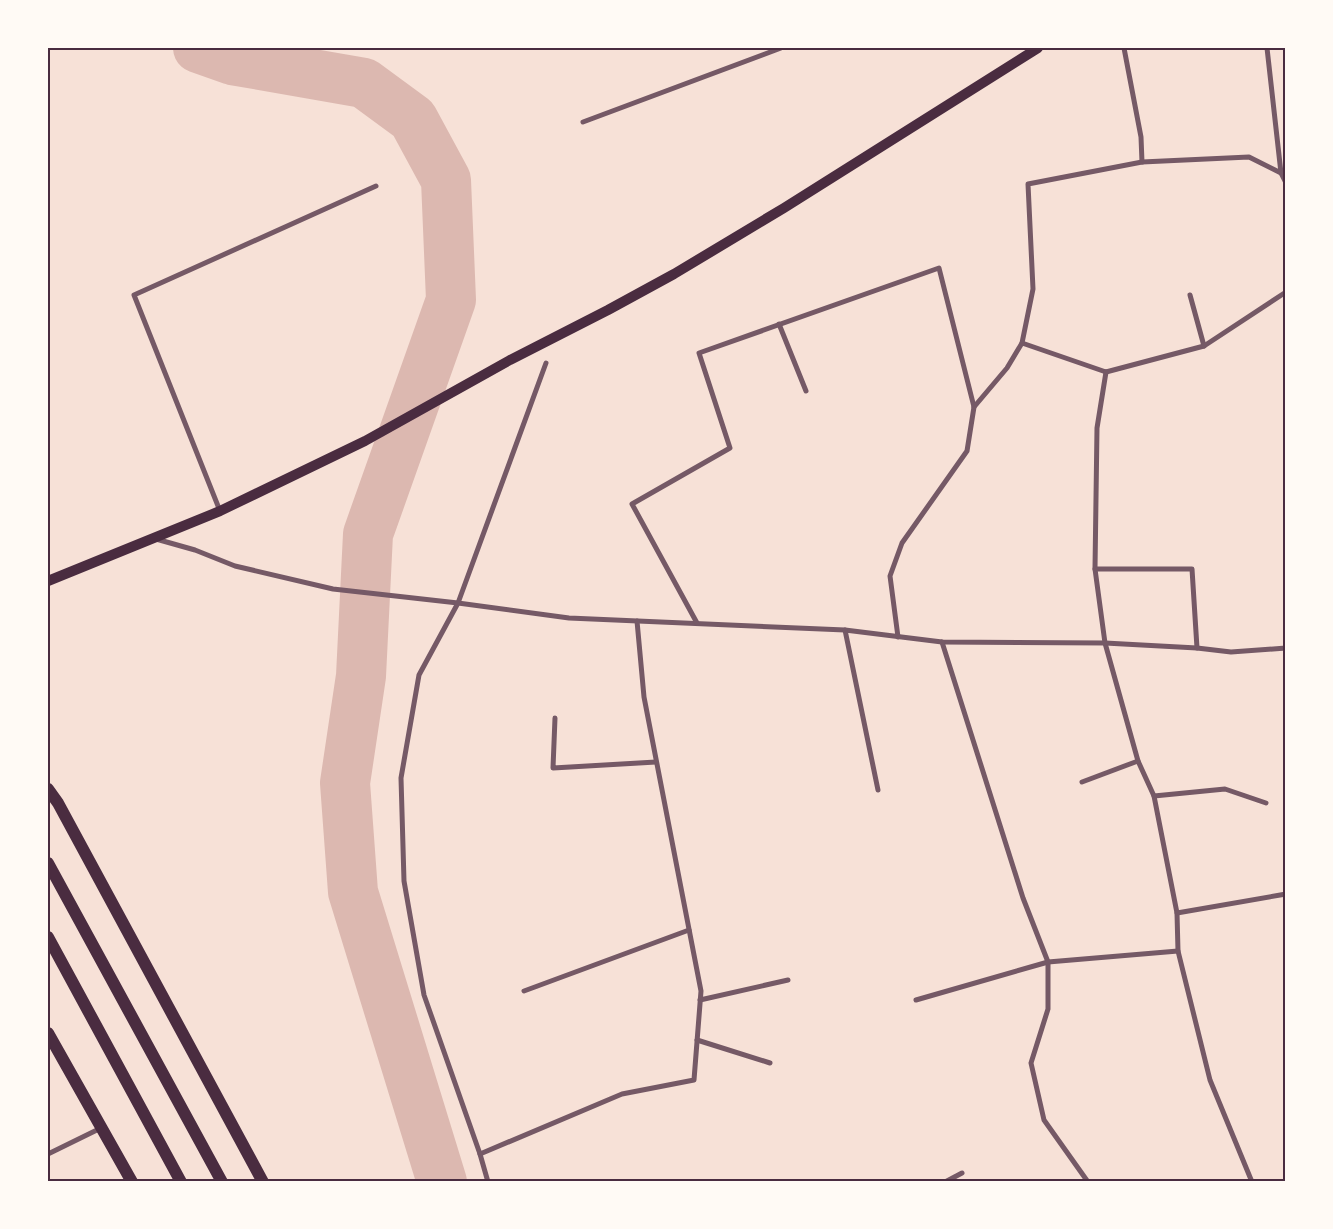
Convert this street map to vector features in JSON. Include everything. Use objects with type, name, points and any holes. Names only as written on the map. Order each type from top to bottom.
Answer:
[{"type":"main road","points":[[48,581],[220,511],[365,441],[510,360],[608,310],[691,264],[784,208],[1038,48]]},
{"type":"main road","points":[[48,789],[263,1182]]},
{"type":"main road","points":[[48,863],[222,1182]]},
{"type":"main road","points":[[48,937],[181,1182]]},
{"type":"main road","points":[[48,1033],[132,1182]]},
{"type":"street","points":[[583,122],[781,48]]},
{"type":"street","points":[[1124,48],[1141,137],[1142,162]]},
{"type":"street","points":[[1267,48],[1281,173],[1286,183]]},
{"type":"street","points":[[974,407],[1007,368],[1022,343],[1033,289],[1028,184],[1142,162],[1249,157],[1281,173]]},
{"type":"street","points":[[220,511],[134,295],[376,186]]},
{"type":"street","points":[[698,623],[632,504],[730,448],[699,353],[939,268],[974,407],[967,451],[902,543],[890,576],[898,637]]},
{"type":"street","points":[[1022,343],[1106,372],[1204,346],[1286,292]]},
{"type":"street","points":[[1190,295],[1204,346]]},
{"type":"street","points":[[779,324],[806,392]]},
{"type":"street","points":[[488,1182],[424,995],[404,881],[401,778],[419,675],[458,602],[546,363]]},
{"type":"street","points":[[1106,372],[1097,428],[1095,569],[1105,643],[1138,761],[1154,796],[1177,913],[1178,951],[1210,1080],[1252,1182]]},
{"type":"street","points":[[154,538],[195,550],[235,566],[333,589],[458,602],[569,618],[845,630],[942,642],[1105,643],[1197,648],[1231,652],[1286,648]]},
{"type":"street","points":[[1095,569],[1192,569],[1197,648]]},
{"type":"street","points":[[480,1154],[622,1094],[694,1080],[701,991],[644,698],[638,620]]},
{"type":"street","points":[[845,630],[878,790]]},
{"type":"street","points":[[942,642],[1023,898],[1048,962],[1048,1009],[1031,1063],[1044,1120],[1088,1182]]},
{"type":"street","points":[[555,718],[553,768],[656,762]]},
{"type":"street","points":[[1082,782],[1138,761]]},
{"type":"street","points":[[1154,796],[1226,789],[1266,803]]},
{"type":"street","points":[[1177,913],[1286,894]]},
{"type":"street","points":[[524,992],[689,930]]},
{"type":"street","points":[[916,1000],[1048,962],[1178,951]]},
{"type":"street","points":[[700,1000],[788,980]]},
{"type":"street","points":[[697,1040],[770,1063]]},
{"type":"street","points":[[48,1154],[101,1128]]},
{"type":"street","points":[[945,1182],[962,1173]]},
{"type":"waterway","points":[[198,48],[232,60],[364,83],[413,119],[446,180],[451,300],[368,534],[361,676],[345,783],[353,892],[442,1182]]}]
